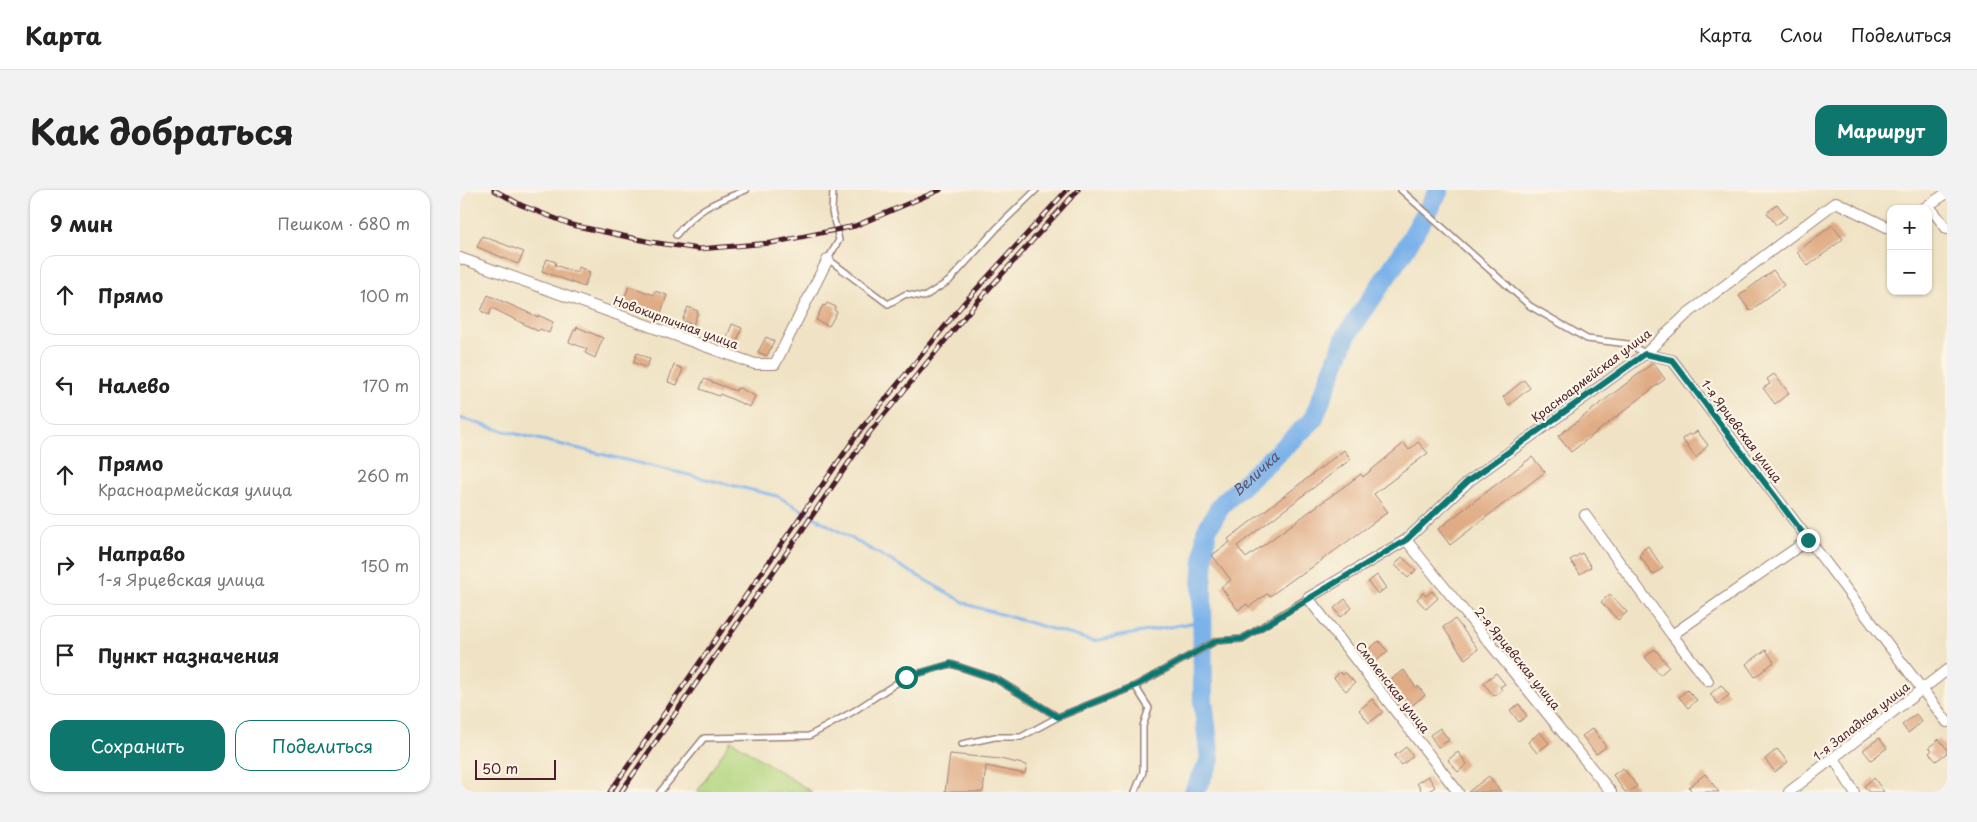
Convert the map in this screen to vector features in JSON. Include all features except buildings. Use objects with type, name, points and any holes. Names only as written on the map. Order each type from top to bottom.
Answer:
[{"type":"street","points":[[1928,205],[1947,193]]},
{"type":"street","name":"Красноармейская улица","points":[[1308,598],[1406,540],[1468,481],[1645,354],[1687,314],[1836,202],[1887,227]]},
{"type":"street","points":[[1932,214],[1947,230]]},
{"type":"street","name":"Новокирпичная улица","points":[[460,258],[756,364],[775,364],[828,259]]},
{"type":"street","name":"1-я Ярцевская улица","points":[[1645,354],[1672,360],[1947,722]]},
{"type":"street","points":[[1584,515],[1708,681]]},
{"type":"street","name":"2-я Ярцевская улица","points":[[1406,540],[1611,792]]},
{"type":"street","points":[[1672,635],[1808,540]]},
{"type":"street","name":"Смоленская улица","points":[[1308,598],[1458,792]]},
{"type":"street","name":"1-я Западная улица","points":[[1790,792],[1947,670]]},
{"type":"street","points":[[1834,758],[1854,792]]},
{"type":"lane","points":[[676,235],[688,219],[705,207],[746,190]]},
{"type":"lane","points":[[833,190],[832,212],[839,240],[828,259],[888,304],[906,294],[924,297],[949,281],[1036,190]]},
{"type":"lane","points":[[1401,190],[1530,306],[1588,339],[1628,344],[1645,354]]},
{"type":"lane","points":[[962,744],[995,737],[1021,738],[1058,717],[1135,686],[1216,641],[1242,639],[1308,598]]},
{"type":"lane","points":[[660,792],[704,738],[809,736],[854,711],[906,677],[951,664],[996,679],[1058,717]]},
{"type":"lane","points":[[1135,686],[1149,708],[1143,726],[1144,772],[1135,792]]},
{"type":"green space","points":[[731,740],[812,792],[697,792]]},
{"type":"waterway","name":"Величка","points":[[1194,792],[1210,760],[1203,701],[1202,585],[1206,531],[1222,504],[1313,420],[1346,336],[1405,249],[1439,190]]},
{"type":"waterway","points":[[460,418],[500,430],[777,496],[969,605],[1093,641],[1202,621]]},
{"type":"railway","points":[[494,190],[521,205],[572,225],[651,242],[699,249],[771,243],[855,226],[940,190]]},
{"type":"railway","points":[[610,792],[861,429],[963,304],[1067,190]]},
{"type":"railway","points":[[621,792],[870,432],[976,303],[1078,190]]},
{"type":"route","points":[[906,677],[951,664],[996,679],[1058,717],[1135,686],[1216,641],[1242,639],[1406,540],[1468,481],[1645,354],[1672,360],[1808,540]]}]
